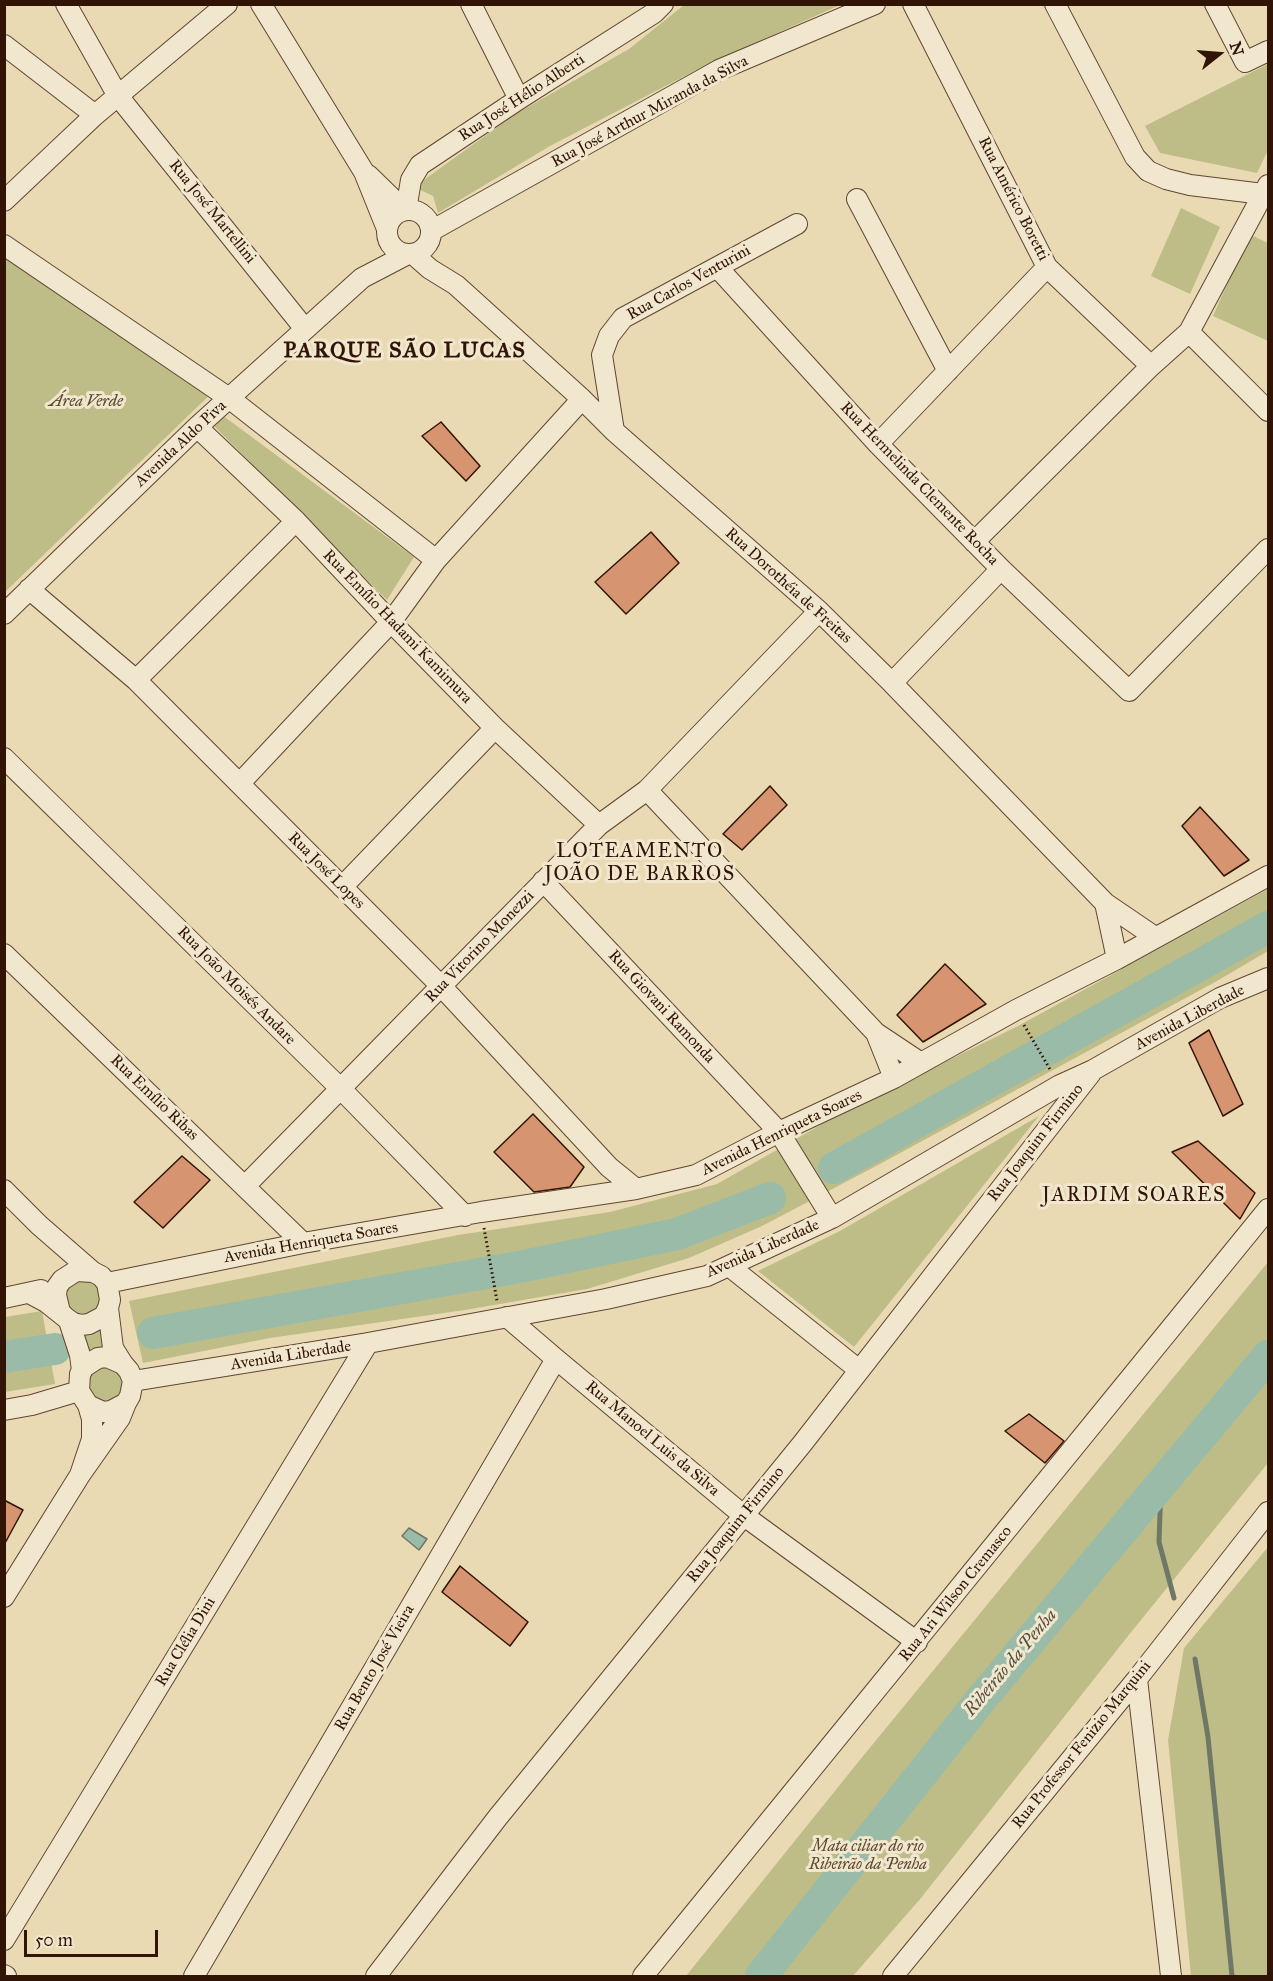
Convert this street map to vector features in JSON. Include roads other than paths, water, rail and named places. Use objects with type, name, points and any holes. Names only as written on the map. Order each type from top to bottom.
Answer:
[{"type":"street","name":"Rua José Martellini","points":[[66,4],[118,96],[305,329]]},
{"type":"street","points":[[4,201],[95,115],[226,4]]},
{"type":"street","points":[[261,4],[364,172],[387,232],[394,248],[420,245],[426,218],[420,212],[405,210],[392,217],[387,232]]},
{"type":"street","points":[[471,4],[519,99]]},
{"type":"street","name":"Rua José Hélio Alberti","points":[[405,210],[411,180],[420,165],[654,13],[663,4]]},
{"type":"street","name":"Rua José Arthur Miranda da Silva","points":[[420,245],[719,70],[875,4]]},
{"type":"street","name":"Rua Américo Boretti","points":[[913,4],[1047,267],[1151,366]]},
{"type":"street","points":[[974,542],[1151,366],[1189,333],[1267,192],[1190,185],[1166,179],[1148,171],[1135,157],[1055,4]]},
{"type":"street","points":[[1215,4],[1245,63],[1269,51]]},
{"type":"street","points":[[4,45],[95,115]]},
{"type":"street","points":[[364,172],[405,210]]},
{"type":"street","points":[[857,199],[948,371]]},
{"type":"street","name":"Rua Carlos Venturini","points":[[614,431],[602,355],[609,336],[623,318],[796,224]]},
{"type":"street","name":"Avenida Aldo Piva","points":[[362,278],[387,232]]},
{"type":"street","points":[[4,245],[229,399],[436,560]]},
{"type":"street","name":"Avenida Aldo Piva","points":[[4,614],[197,427],[362,278],[420,245]]},
{"type":"street","name":"Rua Dorothéia de Freitas","points":[[420,245],[430,269],[456,285],[614,431],[819,611],[1105,903],[1155,937]]},
{"type":"street","points":[[878,444],[1047,267]]},
{"type":"street","name":"Rua Hermelinda Clemente Rocha","points":[[718,268],[878,444],[1001,569],[1129,691],[1269,549]]},
{"type":"street","points":[[1189,333],[1269,411]]},
{"type":"street","points":[[240,783],[391,622],[436,560],[582,399]]},
{"type":"street","name":"Rua Emílio Hadami Kamimura","points":[[197,427],[296,521],[495,728],[599,825]]},
{"type":"street","points":[[136,680],[296,521]]},
{"type":"street","points":[[892,683],[1001,569]]},
{"type":"street","name":"Rua José Lopes","points":[[29,589],[136,680],[442,987],[609,1167],[636,1189]]},
{"type":"street","name":"Rua Vitorino Monezzi","points":[[245,1186],[599,825],[647,790],[819,611]]},
{"type":"street","points":[[342,887],[495,728]]},
{"type":"street","name":"Rua João Moisés Andare","points":[[4,758],[340,1089],[473,1214]]},
{"type":"street","points":[[647,790],[876,1033],[921,1063]]},
{"type":"street","name":"Avenida Henriqueta Soares","points":[[100,1278],[473,1214],[636,1189],[696,1175],[779,1132],[894,1078],[1016,1010],[1117,959],[1269,876]]},
{"type":"street","name":"Rua Giovani Ramonda","points":[[543,881],[779,1132],[832,1218]]},
{"type":"street","points":[[1105,903],[1117,959]]},
{"type":"street","name":"Rua Emílio Ribas","points":[[4,954],[303,1243]]},
{"type":"street","name":"Avenida Liberdade","points":[[128,1372],[368,1343],[606,1299],[706,1276],[832,1218],[1060,1085],[1093,1070],[1220,998],[1269,978]]},
{"type":"street","points":[[876,1033],[894,1078]]},
{"type":"street","name":"Rua Joaquim Firmino","points":[[376,1977],[498,1817],[802,1444],[1093,1070]]},
{"type":"street","points":[[604,1194],[609,1167]]},
{"type":"street","points":[[4,1190],[39,1225],[100,1278],[110,1292],[108,1308],[113,1348],[128,1372],[130,1395],[120,1418],[80,1475],[4,1596]]},
{"type":"street","name":"Rua Ari Wilson Cremasco","points":[[643,1977],[1269,1209]]},
{"type":"street","points":[[39,1225],[57,1257],[63,1278],[57,1287],[56,1295],[60,1312],[67,1320],[80,1355],[82,1371]]},
{"type":"street","points":[[729,1266],[859,1370]]},
{"type":"street","points":[[4,1298],[48,1289],[76,1270],[100,1278]]},
{"type":"street","points":[[29,1293],[46,1302],[67,1320],[81,1325],[97,1321],[108,1308]]},
{"type":"street","name":"Rua Manoel Luis da Silva","points":[[504,1317],[744,1515],[917,1642]]},
{"type":"street","name":"Rua Clélia Dini","points":[[4,1940],[368,1343]]},
{"type":"street","points":[[80,1475],[92,1439],[92,1419],[78,1383],[82,1371],[90,1361],[107,1357],[128,1372]]},
{"type":"street","name":"Rua Bento José Vieira","points":[[194,1977],[556,1359]]},
{"type":"street","points":[[83,1398],[95,1410],[111,1411],[126,1403]]},
{"type":"street","points":[[4,1410],[83,1398]]},
{"type":"street","name":"Rua Professor Fenizio Marquini","points":[[893,1977],[1137,1679],[1269,1512]]},
{"type":"street","points":[[1137,1679],[1171,1977]]},
{"type":"waterway","points":[[834,1168],[1268,927]]},
{"type":"waterway","points":[[153,1333],[524,1266],[677,1234],[770,1198]]},
{"type":"waterway","points":[[4,1357],[55,1349]]},
{"type":"waterway","name":"Ribeirão da Penha","points":[[761,1976],[983,1697],[1268,1356]]},
{"type":"waterway","points":[[1161,1484],[1159,1542],[1174,1598]]},
{"type":"waterway","points":[[1195,1659],[1208,1737],[1232,1976]]},
{"type":"district","name":"PARQUE SÃO LUCAS","points":[[405,352]]},
{"type":"district","name":"LOTEAMENTO JOÃO DE BARROS","points":[[640,864]]},
{"type":"district","name":"JARDIM SOARES","points":[[1134,1196]]},
{"type":"park label","name":"Área Verde","points":[[86,402]]},
{"type":"park label","name":"Mata ciliar do rio Ribeirão da Penha","points":[[868,1856]]}]
